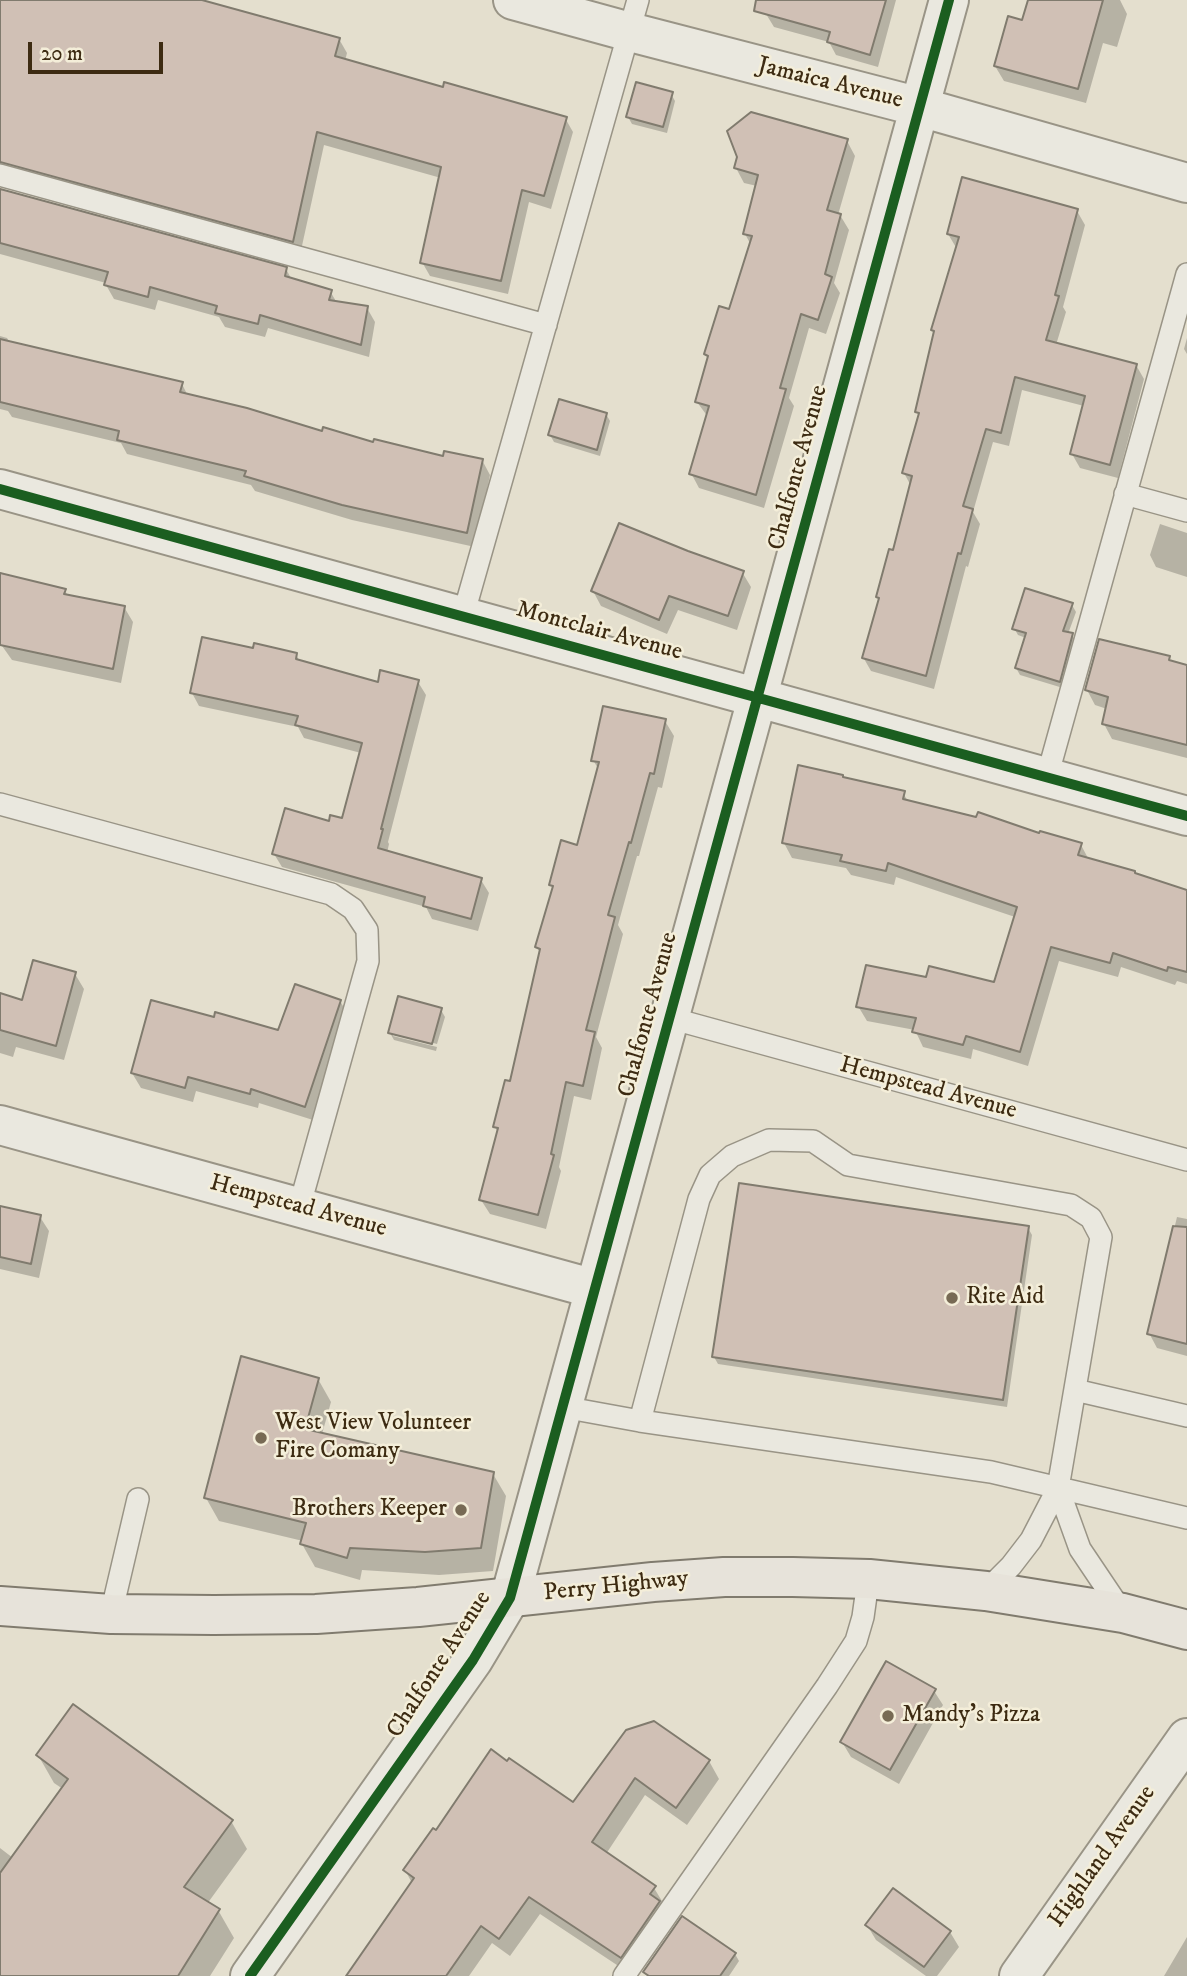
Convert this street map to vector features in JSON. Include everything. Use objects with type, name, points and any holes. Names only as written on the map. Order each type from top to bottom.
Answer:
[{"type":"main road","name":"Perry Highway","points":[[0,1606],[111,1614],[316,1614],[418,1607],[724,1577],[869,1577],[986,1591],[1123,1613],[1187,1630]]},
{"type":"street","name":"Jamaica Avenue","points":[[513,0],[634,16],[920,107],[1187,183]]},
{"type":"street","name":"Chalfonte Avenue","points":[[250,1976],[473,1660],[510,1598],[949,0]]},
{"type":"street","name":"Montclair Avenue","points":[[0,489],[1187,816]]},
{"type":"street","name":"Hempstead Avenue","points":[[0,1125],[595,1289]]},
{"type":"street","name":"Highland Avenue","points":[[1018,1976],[1187,1738]]},
{"type":"lane","points":[[463,617],[634,16]]},
{"type":"lane","points":[[0,175],[546,324]]},
{"type":"lane","points":[[1047,777],[1187,274]]},
{"type":"lane","points":[[1125,494],[1187,511]]},
{"type":"lane","points":[[0,804],[331,894],[353,909],[367,930],[368,961],[299,1208]]},
{"type":"lane","name":"Hempstead Avenue","points":[[670,1018],[1187,1160]]},
{"type":"lane","points":[[640,1421],[699,1199],[710,1175],[732,1156],[769,1140],[813,1141],[848,1165],[1072,1205],[1091,1218],[1101,1237],[1058,1488],[1031,1541],[986,1591]]},
{"type":"lane","points":[[1075,1390],[1187,1416]]},
{"type":"lane","points":[[563,1407],[640,1421],[991,1472],[1187,1518]]},
{"type":"lane","points":[[1058,1488],[1080,1549],[1123,1613]]},
{"type":"lane","points":[[111,1614],[138,1499]]},
{"type":"lane","points":[[624,1976],[856,1641],[869,1577]]},
{"type":"building","points":[[0,0],[202,0],[340,38],[335,56],[443,87],[444,82],[567,117],[544,196],[522,190],[501,281],[420,263],[441,167],[317,132],[293,242],[0,162]]},
{"type":"building","points":[[756,0],[886,0],[870,55],[827,42],[830,32],[754,11]]},
{"type":"building","points":[[1028,0],[1103,0],[1078,89],[994,66],[1008,16],[1022,20]]},
{"type":"building","points":[[636,82],[673,92],[663,127],[626,117]]},
{"type":"building","points":[[751,112],[848,139],[827,210],[841,214],[825,274],[832,277],[818,320],[801,314],[780,388],[786,389],[756,495],[689,474],[709,406],[695,402],[708,356],[704,354],[719,306],[729,309],[752,236],[743,234],[758,175],[734,168],[737,157],[727,131]]},
{"type":"building","points":[[962,177],[1078,209],[1055,295],[1059,296],[1046,340],[1137,364],[1110,465],[1070,454],[1085,396],[1015,377],[1001,433],[986,429],[963,506],[973,509],[961,554],[958,553],[926,676],[862,658],[889,549],[893,550],[912,476],[902,473],[919,413],[915,412],[934,331],[931,330],[959,237],[947,234]]},
{"type":"building","points":[[0,189],[287,267],[285,276],[332,290],[329,300],[368,306],[361,345],[260,315],[258,324],[215,313],[217,306],[150,287],[148,297],[104,285],[108,272],[0,243]]},
{"type":"building","points":[[0,339],[183,382],[180,392],[247,408],[322,431],[323,427],[373,442],[374,439],[443,456],[444,451],[483,459],[467,533],[342,505],[244,476],[246,471],[117,440],[119,431],[0,402]]},
{"type":"building","points":[[559,399],[607,413],[597,450],[548,435]]},
{"type":"building","points":[[619,523],[744,571],[728,616],[669,596],[659,620],[591,591]]},
{"type":"building","points":[[0,573],[66,589],[64,594],[125,606],[113,669],[0,645]]},
{"type":"building","points":[[1025,588],[1073,603],[1063,631],[1073,633],[1060,682],[1015,668],[1026,633],[1012,629]]},
{"type":"building","points":[[202,637],[253,648],[254,643],[297,653],[296,659],[378,682],[380,670],[419,680],[378,848],[482,878],[471,919],[423,906],[425,897],[272,854],[285,808],[329,821],[330,815],[342,818],[362,743],[295,725],[298,716],[190,693]]},
{"type":"building","points":[[1099,639],[1170,656],[1169,660],[1187,665],[1187,745],[1102,724],[1108,697],[1085,690]]},
{"type":"building","points":[[603,706],[666,719],[654,774],[650,773],[608,915],[615,917],[586,1030],[595,1032],[583,1086],[566,1082],[551,1154],[554,1155],[538,1215],[479,1200],[498,1128],[493,1127],[505,1080],[510,1081],[540,949],[535,947],[553,886],[549,885],[561,840],[577,845],[599,762],[591,761]]},
{"type":"building","points":[[798,765],[905,791],[903,799],[976,817],[978,812],[1039,833],[1040,831],[1082,843],[1078,855],[1135,871],[1187,890],[1187,972],[1168,967],[1167,971],[1113,953],[1110,963],[1051,947],[1020,1052],[966,1036],[963,1045],[912,1032],[916,1018],[856,1007],[866,965],[926,977],[929,966],[994,982],[1017,907],[888,863],[886,871],[840,861],[842,855],[782,843]]},
{"type":"building","points":[[33,960],[76,972],[56,1046],[0,1030],[0,993],[22,1000]]},
{"type":"building","points":[[295,984],[341,1000],[305,1107],[251,1089],[250,1094],[188,1077],[185,1088],[131,1073],[151,1000],[214,1017],[215,1012],[278,1030]]},
{"type":"building","points":[[398,996],[442,1008],[432,1044],[388,1033]]},
{"type":"building","name":"Rite Aid","points":[[739,1183],[1029,1226],[1003,1400],[712,1357]]},
{"type":"building","points":[[0,1206],[41,1215],[31,1264],[0,1257]]},
{"type":"building","points":[[1173,1226],[1187,1227],[1187,1344],[1147,1334]]},
{"type":"building","points":[[241,1356],[319,1378],[305,1429],[494,1472],[481,1548],[425,1552],[350,1548],[347,1558],[300,1544],[306,1523],[204,1498]]},
{"type":"building","name":"Mandy's Pizza","points":[[886,1661],[936,1689],[890,1770],[840,1742]]},
{"type":"building","points":[[73,1704],[233,1820],[184,1887],[220,1909],[178,1976],[0,1976],[0,1873],[68,1779],[36,1755]]},
{"type":"building","points":[[654,1721],[710,1760],[676,1808],[635,1778],[592,1842],[656,1886],[650,1894],[660,1901],[621,1958],[529,1897],[499,1939],[481,1926],[446,1976],[346,1976],[414,1878],[403,1870],[433,1828],[436,1830],[491,1749],[507,1761],[509,1758],[573,1802],[626,1730]]},
{"type":"building","points":[[893,1888],[951,1931],[924,1967],[865,1925]]},
{"type":"building","points":[[682,1916],[736,1953],[720,1976],[649,1976],[643,1972]]},
{"type":"cycle path","points":[[250,1976],[473,1660],[510,1598],[949,0]]},
{"type":"cycle path","points":[[0,489],[1187,816]]},
{"type":"place","name":"Rite Aid","points":[[952,1298]]},
{"type":"place","name":"West View Volunteer Fire Comany","points":[[261,1438]]},
{"type":"place","name":"Brothers Keeper","points":[[461,1510]]},
{"type":"place","name":"Mandy's Pizza","points":[[888,1716]]}]
